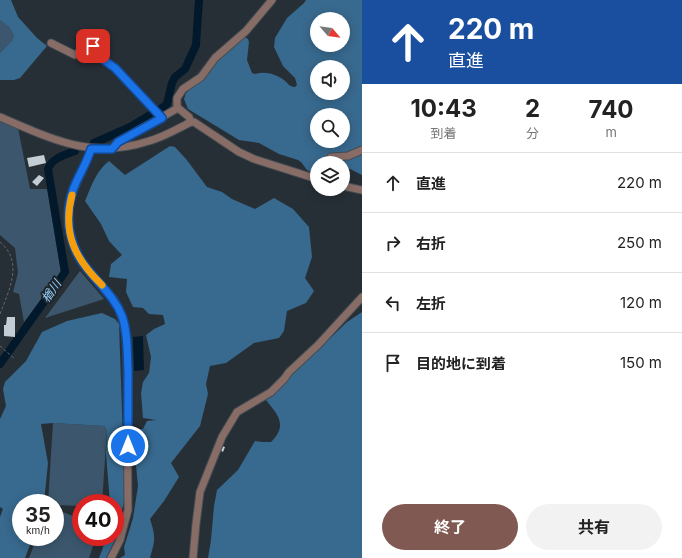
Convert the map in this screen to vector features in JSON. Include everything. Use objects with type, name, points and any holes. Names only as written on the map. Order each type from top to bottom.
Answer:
[{"type":"street","points":[[191,122],[189,118],[178,108],[176,101],[183,89],[201,77],[215,58],[246,31],[272,0]]},
{"type":"street","points":[[51,43],[75,55],[87,46],[93,46],[102,58],[115,68],[162,118]]},
{"type":"street","points":[[112,149],[118,142],[178,108]]},
{"type":"street","points":[[0,117],[59,142],[91,149],[130,147],[150,141],[194,122],[239,152],[254,159],[310,177]]},
{"type":"street","points":[[91,149],[73,190],[68,216],[70,233],[80,261],[90,274],[104,287],[122,316],[127,341],[128,510],[120,540],[111,558]]},
{"type":"street","points":[[348,156],[362,150]]},
{"type":"street","points":[[350,187],[362,190]]},
{"type":"street","points":[[193,558],[200,492],[222,438],[234,416],[237,412],[271,392],[289,372],[318,345],[362,296]]},
{"type":"path","points":[[0,242],[9,251],[14,272],[0,314]]},
{"type":"path","points":[[0,346],[15,359]]},
{"type":"shaded area","points":[[0,0],[11,0],[18,17],[37,38],[47,46],[20,78],[14,80],[0,80],[0,53],[13,40],[14,36],[9,27],[0,20]]},
{"type":"shaded area","points":[[306,0],[362,0],[362,175],[350,169],[350,156],[310,156],[309,171],[298,160],[279,154],[259,143],[239,140],[188,109],[184,99],[186,93],[208,73],[217,59],[245,37],[249,42],[247,60],[252,73],[267,73],[274,75],[284,80],[290,86],[295,87],[297,85],[295,78],[283,66],[274,47],[275,38],[287,18]]},
{"type":"shaded area","points":[[0,20],[9,27],[14,36],[14,40],[0,53]]},
{"type":"shaded area","points":[[0,121],[18,128],[30,189],[47,189],[61,273],[24,322],[19,294],[13,292],[18,273],[15,248],[0,235]]},
{"type":"shaded area","points":[[170,146],[175,147],[186,159],[207,187],[222,192],[232,199],[255,209],[274,198],[293,209],[309,227],[312,257],[305,278],[314,291],[306,303],[287,311],[284,331],[279,338],[254,343],[226,363],[210,366],[206,384],[208,394],[200,426],[171,463],[179,477],[164,501],[150,519],[154,538],[150,558],[120,558],[125,555],[124,547],[133,518],[138,486],[133,435],[136,429],[143,429],[147,421],[156,420],[143,418],[141,393],[143,382],[149,373],[151,357],[146,335],[165,324],[163,315],[149,314],[143,308],[133,307],[126,292],[127,279],[109,277],[111,264],[122,255],[109,241],[101,224],[85,201],[97,174],[109,161],[125,175]]},
{"type":"shaded area","points":[[80,271],[104,299],[45,318]]},
{"type":"shaded area","points":[[362,312],[362,558],[208,558],[217,490],[238,470],[255,441],[271,442],[279,430],[280,425],[277,415],[266,400],[347,322]]},
{"type":"shaded area","points":[[102,313],[115,319],[119,324],[125,498],[124,502],[124,494],[109,494],[106,454],[107,430],[104,426],[53,423],[41,424],[48,463],[45,494],[12,494],[12,546],[30,546],[25,558],[0,558],[0,517],[3,509],[0,507],[0,419],[6,406],[3,389],[5,382],[26,361],[42,332],[67,321]]},
{"type":"shaded area","points":[[143,336],[144,370],[134,371],[133,337]]},
{"type":"shaded area","points":[[53,423],[104,426],[107,430],[103,494],[72,494],[72,506],[64,505],[64,494],[49,494]]},
{"type":"shaded area","points":[[64,512],[72,516],[72,546],[93,546],[89,558],[29,558],[34,546],[64,546]]},
{"type":"shaded area","points":[[104,546],[112,546],[106,558],[99,558]]},
{"type":"building","points":[[44,155],[46,163],[29,167],[27,158]]},
{"type":"building","points":[[39,175],[44,178],[37,186],[32,182]]},
{"type":"building","points":[[7,317],[15,317],[15,337],[4,336],[4,325],[6,325]]},
{"type":"building","points":[[222,446],[225,447],[223,452],[220,450]]},
{"type":"waterway","name":"楢川","points":[[94,143],[130,127],[167,104],[172,83],[175,77],[185,69],[196,45],[199,0]]},
{"type":"waterway","name":"楢川","points":[[0,364],[65,272],[48,169],[52,162],[75,151]]},
{"type":"slow traffic","points":[[72,195],[68,216],[70,233],[74,247],[80,261],[90,274],[102,285]]},
{"type":"route","points":[[93,46],[105,61],[133,85],[162,118],[118,142],[112,149],[91,149],[73,190],[68,216],[70,233],[80,261],[90,274],[104,287],[122,316],[127,341],[128,446]]}]
